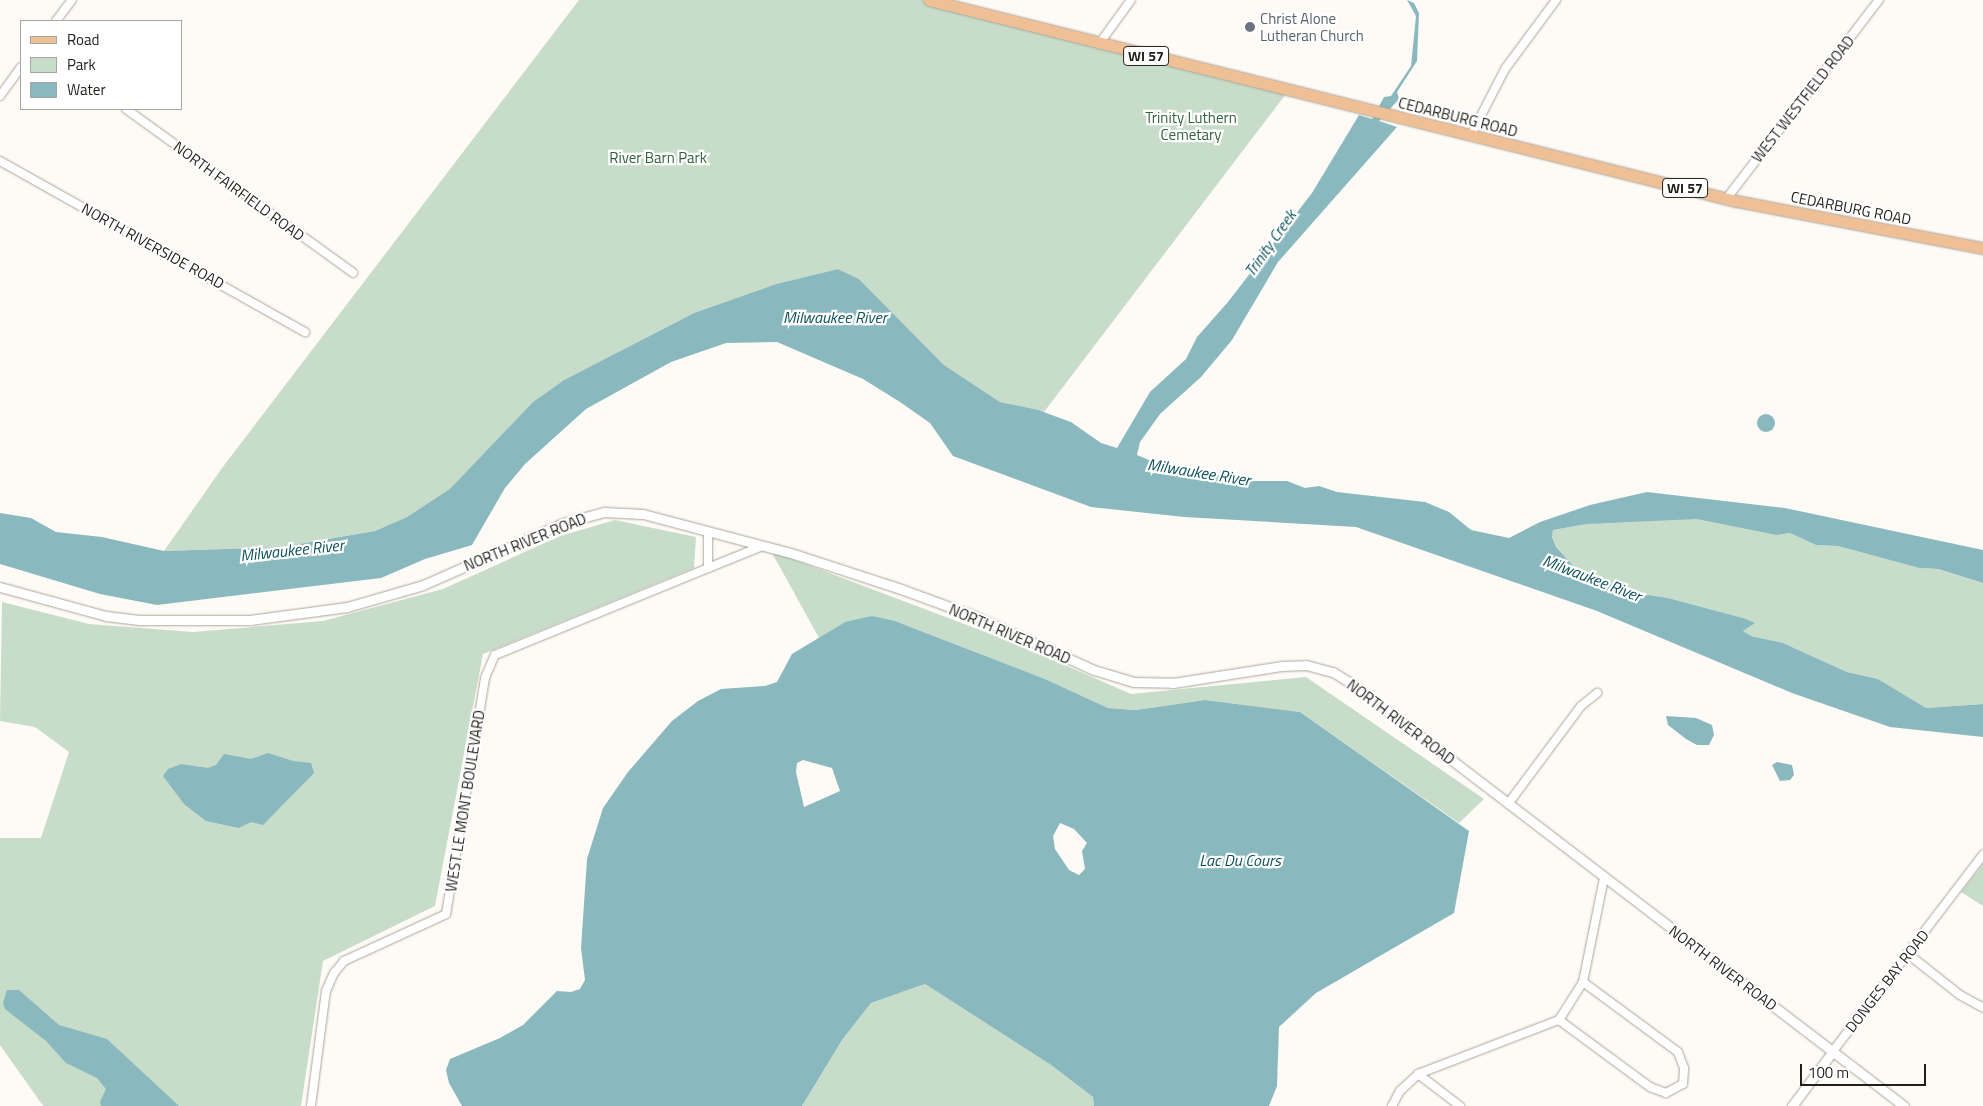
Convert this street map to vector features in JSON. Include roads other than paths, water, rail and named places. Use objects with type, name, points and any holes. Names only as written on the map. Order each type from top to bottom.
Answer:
[{"type":"main road","name":"CEDARBURG ROAD","points":[[928,0],[1099,44],[1727,198],[1983,248]]},
{"type":"street","points":[[57,20],[72,0]]},
{"type":"street","points":[[1099,44],[1131,0]]},
{"type":"street","points":[[1471,135],[1505,69],[1556,0]]},
{"type":"street","name":"WEST WESTFIELD ROAD","points":[[1727,198],[1879,0]]},
{"type":"street","points":[[0,96],[20,68]]},
{"type":"street","name":"NORTH FAIRFIELD ROAD","points":[[127,110],[353,273]]},
{"type":"street","name":"NORTH RIVERSIDE ROAD","points":[[0,161],[306,332]]},
{"type":"street","name":"NORTH RIVER ROAD","points":[[0,586],[106,616],[141,620],[250,620],[347,608],[422,585],[563,523],[604,512],[643,514],[829,565],[970,614],[1070,660],[1134,682],[1172,684],[1281,666],[1306,665],[1333,672],[1355,686],[1904,1106]]},
{"type":"street","points":[[708,533],[708,568]]},
{"type":"street","name":"WEST LE MONT BOULEVARD","points":[[311,1106],[326,991],[334,973],[344,961],[446,914],[485,678],[495,655],[760,547]]},
{"type":"street","points":[[1508,804],[1581,706],[1597,693]]},
{"type":"street","name":"DONGES BAY ROAD","points":[[1792,1106],[1983,855]]},
{"type":"street","points":[[1392,1106],[1400,1091],[1418,1074],[1560,1020],[1583,982],[1604,878]]},
{"type":"street","points":[[1908,954],[1960,995],[1983,1008]]},
{"type":"street","points":[[1560,1020],[1650,1087],[1666,1093],[1683,1084],[1684,1068],[1678,1052],[1583,982]]},
{"type":"street","points":[[1418,1074],[1460,1106]]},
{"type":"water","name":"Milwaukee River","points":[[1407,0],[1414,3],[1419,13],[1417,61],[1397,92],[1399,99],[1379,121],[1397,127],[1278,262],[1232,340],[1201,377],[1160,414],[1140,442],[1137,455],[1166,467],[1252,481],[1287,481],[1305,488],[1319,486],[1337,492],[1425,502],[1449,512],[1471,530],[1509,538],[1540,522],[1590,505],[1647,492],[1785,508],[1983,550],[1983,583],[1938,569],[1919,568],[1838,546],[1816,545],[1790,533],[1776,535],[1696,519],[1587,524],[1553,530],[1552,537],[1556,547],[1576,569],[1590,579],[1621,586],[1628,597],[1649,595],[1668,598],[1743,618],[1755,623],[1743,631],[1751,636],[1783,643],[1847,672],[1878,679],[1926,708],[1983,704],[1983,737],[1890,727],[1792,693],[1597,611],[1356,527],[1184,517],[1091,507],[953,456],[930,423],[900,402],[863,379],[777,342],[726,343],[671,362],[586,409],[525,464],[505,488],[472,545],[425,559],[381,578],[157,605],[100,594],[0,564],[0,513],[31,518],[56,532],[102,537],[164,551],[282,547],[375,531],[407,517],[450,489],[533,402],[564,380],[694,313],[776,284],[838,269],[859,279],[944,365],[1000,402],[1038,410],[1071,422],[1101,443],[1117,448],[1150,392],[1186,359],[1197,337],[1228,302],[1312,193],[1359,115],[1372,119],[1384,97],[1391,96],[1411,66],[1416,16]]},
{"type":"water","points":[[1766,414],[1772,417],[1775,423],[1772,429],[1766,432],[1760,429],[1757,423],[1760,417]]},
{"type":"water","name":"Lac Du Cours","points":[[872,616],[895,621],[1045,679],[1108,708],[1136,710],[1205,700],[1300,712],[1469,831],[1454,913],[1316,993],[1279,1027],[1277,1086],[1269,1106],[1094,1106],[1093,1097],[1051,1065],[925,984],[871,1003],[842,1040],[802,1106],[462,1106],[449,1083],[446,1070],[450,1059],[500,1038],[523,1025],[557,991],[571,992],[580,989],[585,980],[581,948],[587,859],[603,808],[628,772],[672,721],[698,701],[721,689],[765,686],[777,682],[792,654],[845,622]],"holes":[[[803,760],[832,768],[840,791],[804,807],[796,772],[797,763]],[[1060,823],[1074,829],[1087,843],[1082,851],[1085,869],[1079,875],[1069,870],[1055,849],[1053,836]]]},
{"type":"water","points":[[1666,716],[1696,718],[1712,725],[1714,735],[1709,745],[1697,745],[1686,739],[1668,725]]},
{"type":"water","points":[[268,753],[293,761],[311,763],[314,773],[263,825],[251,822],[239,828],[206,821],[184,804],[163,776],[168,769],[181,764],[208,768],[216,765],[224,754],[251,759]]},
{"type":"water","points":[[1777,762],[1792,765],[1794,775],[1790,780],[1780,781],[1772,765]]},
{"type":"water","points":[[7,990],[19,990],[59,1025],[107,1039],[179,1106],[101,1106],[100,1102],[106,1089],[97,1078],[66,1063],[46,1041],[5,1009],[3,1003]]},
{"type":"place","name":"Christ Alone Lutheran Church","points":[[1250,27]]},
{"type":"park label","name":"Trinity Luthern Cemetary","points":[[1191,126]]},
{"type":"park label","name":"River Barn Park","points":[[658,158]]},
{"type":"water label","name":"Trinity Creek","points":[[1270,243]]}]
